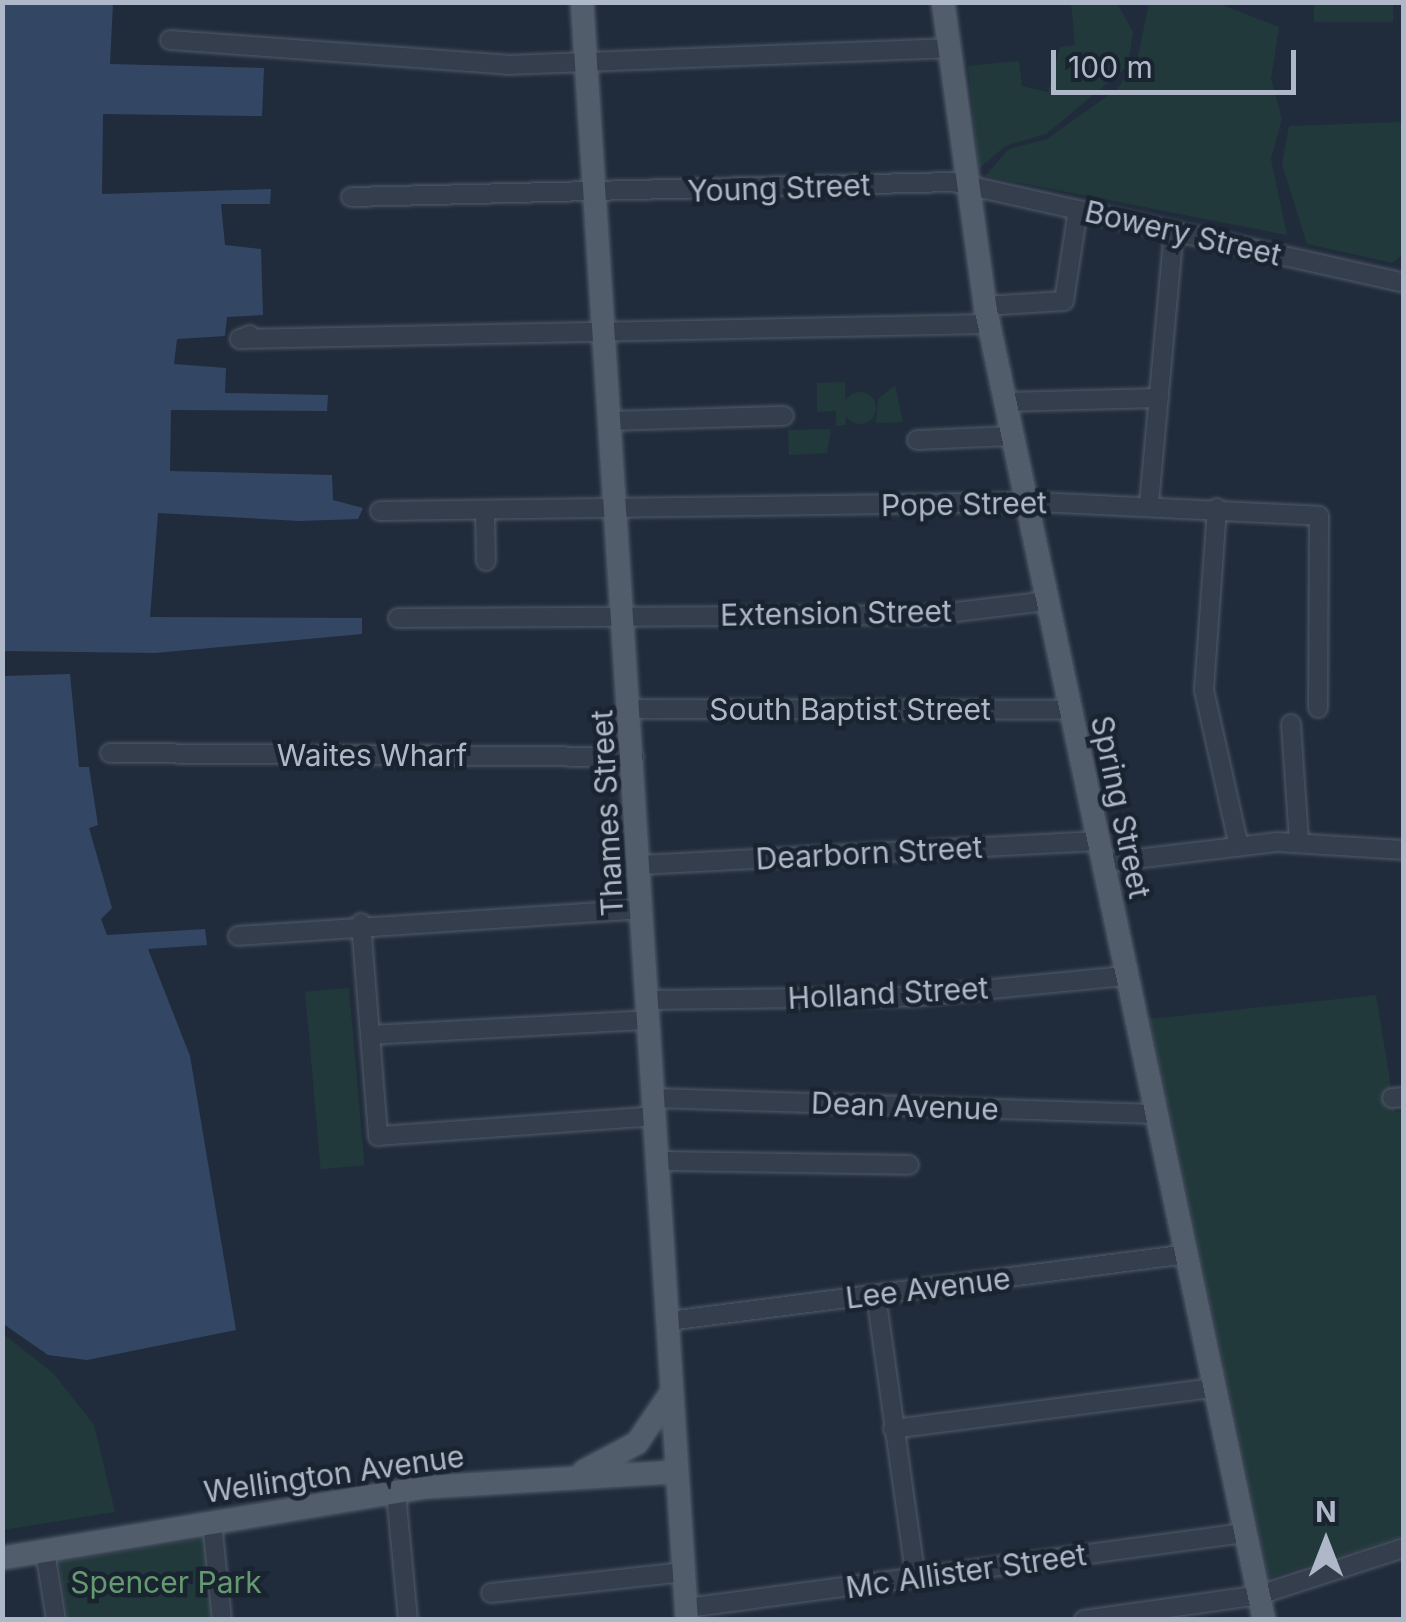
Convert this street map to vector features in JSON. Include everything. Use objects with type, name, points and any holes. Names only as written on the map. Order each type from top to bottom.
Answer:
[{"type":"main road","name":"Thames Street","points":[[582,2],[626,616],[687,1614]]},
{"type":"main road","name":"Spring Street","points":[[943,2],[963,183],[1024,503],[1264,1620]]},
{"type":"main road","points":[[567,1477],[623,1454],[672,1392]]},
{"type":"main road","name":"Wellington Avenue","points":[[2,1558],[396,1493],[567,1477],[676,1472]]},
{"type":"street","points":[[170,40],[586,63],[947,48]]},
{"type":"street","name":"Young Street","points":[[351,197],[963,183]]},
{"type":"street","name":"Bowery Street","points":[[963,183],[1404,283]]},
{"type":"street","points":[[250,335],[605,330],[987,315],[1064,300],[1078,210]]},
{"type":"street","points":[[1149,504],[1174,231]]},
{"type":"street","points":[[1004,402],[1159,398]]},
{"type":"street","points":[[611,422],[784,416]]},
{"type":"street","points":[[917,440],[1012,436]]},
{"type":"street","name":"Pope Street","points":[[380,511],[1024,503],[1149,504],[1312,515],[1325,525],[1318,708]]},
{"type":"street","points":[[1217,508],[1204,690],[1239,846]]},
{"type":"street","points":[[485,510],[486,560]]},
{"type":"street","name":"Extension Street","points":[[398,618],[931,616],[1046,601]]},
{"type":"street","name":"South Baptist Street","points":[[631,709],[1070,710]]},
{"type":"street","points":[[1290,724],[1298,842]]},
{"type":"street","name":"Waites Wharf","points":[[110,752],[634,757]]},
{"type":"street","name":"Dearborn Street","points":[[640,864],[1100,852],[1298,842],[1404,850]]},
{"type":"street","points":[[238,936],[361,923],[643,909]]},
{"type":"street","points":[[361,923],[370,1035]]},
{"type":"street","name":"Holland Street","points":[[370,1035],[649,1010],[910,997],[1126,976]]},
{"type":"street","name":"Dean Avenue","points":[[370,1035],[378,1136],[655,1107],[1156,1114]]},
{"type":"street","points":[[658,1160],[909,1166]]},
{"type":"street","name":"Lee Avenue","points":[[669,1321],[1188,1254]]},
{"type":"street","points":[[876,1294],[916,1579]]},
{"type":"street","points":[[894,1429],[1214,1388]]},
{"type":"street","points":[[396,1493],[408,1620]]},
{"type":"street","points":[[212,1522],[222,1620]]},
{"type":"street","name":"Mc Allister Street","points":[[687,1614],[1244,1533]]},
{"type":"street","points":[[1084,1620],[1259,1595],[1404,1548]]},
{"type":"street","points":[[45,1551],[56,1620]]},
{"type":"street","points":[[491,1593],[684,1572]]},
{"type":"green space","points":[[1071,3],[1117,3],[1133,32],[1128,66],[1046,134],[1005,146],[979,169],[968,66],[1019,61],[1022,86],[1048,92],[1060,47],[1075,45]]},
{"type":"green space","points":[[1149,3],[1217,3],[1279,27],[1271,79],[1282,119],[1271,159],[1287,235],[985,176],[1009,149],[1047,139],[1117,89],[1137,61]]},
{"type":"green space","points":[[1314,3],[1393,3],[1393,22],[1314,22]]},
{"type":"green space","points":[[1403,122],[1403,254],[1392,263],[1307,244],[1282,164],[1289,126]]},
{"type":"green space","points":[[845,382],[846,425],[836,426],[836,411],[817,412],[817,383]]},
{"type":"green space","points":[[895,385],[903,422],[876,423],[878,399]]},
{"type":"green space","points":[[860,392],[871,397],[876,408],[871,419],[860,424],[849,419],[844,408],[849,397]]},
{"type":"green space","points":[[831,429],[827,453],[789,455],[788,430]]},
{"type":"green space","points":[[349,988],[365,1165],[321,1169],[305,992]]},
{"type":"green space","points":[[1376,995],[1395,1112],[1404,1111],[1403,1536],[1269,1578],[1150,1019]]},
{"type":"green space","points":[[2,1333],[53,1373],[94,1425],[115,1512],[3,1530]]},
{"type":"green space","name":"Spencer Park","points":[[205,1538],[213,1619],[68,1619],[59,1562]]},
{"type":"water","points":[[2,3],[113,3],[110,64],[264,68],[262,116],[103,114],[102,194],[271,189],[270,204],[221,204],[225,245],[261,249],[263,315],[227,317],[225,336],[177,339],[174,364],[226,368],[225,393],[328,395],[327,411],[171,410],[170,471],[332,475],[333,500],[363,508],[358,519],[299,521],[158,513],[150,617],[362,618],[362,634],[155,653],[3,651]]},
{"type":"water","points":[[70,674],[79,767],[89,767],[98,825],[89,828],[112,908],[101,919],[107,935],[205,929],[207,945],[148,949],[190,1056],[236,1330],[87,1360],[48,1355],[2,1323],[3,676]]}]
